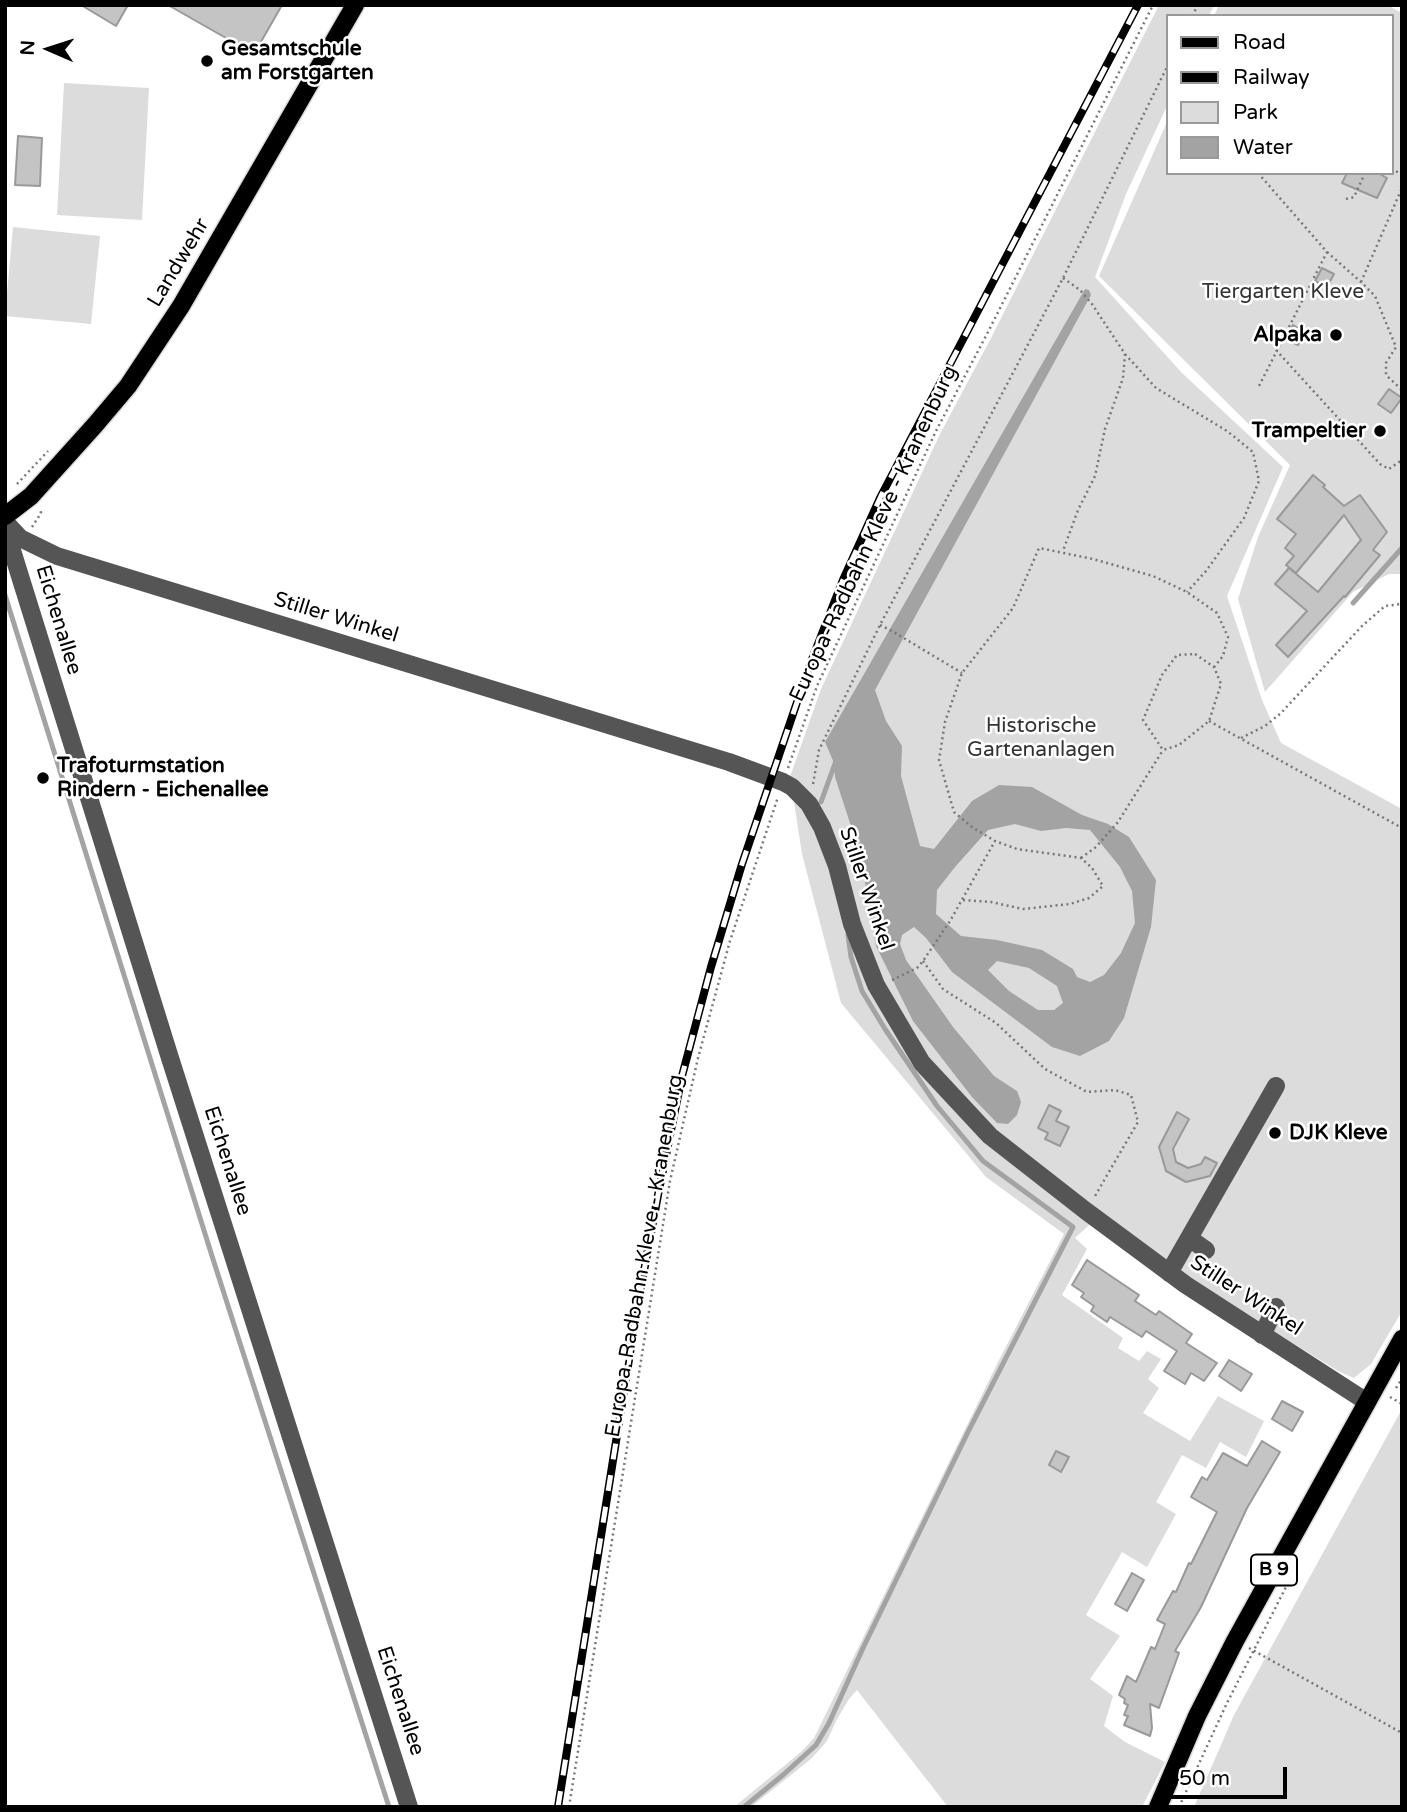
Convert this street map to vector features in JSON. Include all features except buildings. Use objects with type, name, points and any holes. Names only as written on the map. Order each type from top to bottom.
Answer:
[{"type":"main road","name":"Landwehr","points":[[5,516],[31,496],[128,386],[181,306],[355,5]]},
{"type":"main road","name":"B 9","points":[[1158,1807],[1197,1716],[1235,1641],[1402,1339]]},
{"type":"street","name":"Stiller Winkel","points":[[5,522],[20,538],[57,556],[729,762],[792,787],[809,804],[822,827],[837,866],[852,924],[876,985],[922,1063],[990,1136],[1170,1273],[1367,1402]]},
{"type":"street","name":"Eichenallee","points":[[5,528],[170,1058],[410,1807]]},
{"type":"street","points":[[1170,1273],[1276,1086]]},
{"type":"street","points":[[1189,1238],[1206,1250]]},
{"type":"street","points":[[1262,1335],[1276,1307]]},
{"type":"path","name":"Europa-Radbahn Kleve - Kranenburg","points":[[569,1807],[670,1181],[698,1058],[730,941],[817,686],[936,431],[1153,5]]},
{"type":"path","points":[[813,787],[819,750],[880,625],[1063,278],[1166,68]]},
{"type":"path","points":[[1260,175],[1327,252],[1375,296],[1396,347]]},
{"type":"path","points":[[1346,199],[1354,197],[1364,175]]},
{"type":"path","points":[[1361,282],[1402,188]]},
{"type":"path","points":[[1259,386],[1327,252]]},
{"type":"path","points":[[1063,278],[1080,290],[1092,304],[1125,354],[1156,388],[1227,431],[1253,452],[1259,481],[1244,518],[1206,571],[1187,592]]},
{"type":"path","points":[[1402,346],[1396,347],[1386,363],[1385,375],[1402,390]]},
{"type":"path","points":[[1276,350],[1380,464],[1390,470],[1402,460]]},
{"type":"path","points":[[1063,551],[1078,510],[1095,476],[1105,429],[1123,378],[1125,354]]},
{"type":"path","points":[[12,489],[56,443]]},
{"type":"path","points":[[963,900],[991,902],[1023,909],[1069,904],[1089,898],[1103,886],[1092,868],[1081,858],[1017,849],[995,841],[972,827],[954,812],[939,760],[946,722],[962,673],[1013,608],[1039,548],[1063,551],[1153,576],[1187,592],[1217,613],[1228,637],[1223,656],[1214,667]]},
{"type":"path","points":[[1241,738],[1265,726],[1281,713],[1333,656],[1385,606],[1402,604]]},
{"type":"path","points":[[880,625],[962,673]]},
{"type":"path","points":[[1081,858],[1096,847],[1118,822],[1163,750],[1179,745],[1209,721],[1221,684],[1214,667],[1195,654],[1177,655],[1162,675],[1143,720],[1163,750]]},
{"type":"path","points":[[1209,721],[1402,828]]},
{"type":"path","points":[[888,982],[916,968],[923,961],[963,900],[995,841]]},
{"type":"path","points":[[923,961],[943,989],[996,1023],[1045,1069],[1087,1092],[1115,1090],[1131,1095],[1138,1122],[1086,1211]]},
{"type":"path","points":[[1396,1388],[1402,1379]]},
{"type":"path","points":[[1390,1397],[1402,1404]]},
{"type":"path","points":[[1179,1807],[1289,1581]]},
{"type":"path","points":[[1235,1641],[1402,1733]]},
{"type":"green space","name":"Historische Gartenanlagen","points":[[1159,5],[1214,5],[1210,14],[1166,14],[1166,108],[1126,194],[1095,277],[1182,373],[1283,467],[1227,596],[1262,700],[1281,743],[1402,809],[1402,1311],[1371,1364],[1354,1378],[1338,1371],[1181,1274],[1099,1216],[1075,1238],[1087,1249],[1062,1295],[1123,1338],[1118,1348],[1139,1361],[1147,1351],[1161,1359],[1148,1379],[1159,1388],[1143,1413],[1190,1441],[1218,1396],[1264,1421],[1246,1457],[1220,1442],[1206,1468],[1182,1455],[1156,1502],[1176,1514],[1147,1567],[1122,1552],[1086,1615],[1120,1636],[1090,1679],[1113,1696],[1104,1726],[1125,1742],[1165,1762],[1142,1807],[948,1807],[857,1690],[836,1721],[827,1741],[812,1758],[751,1807],[734,1807],[801,1752],[814,1738],[997,1364],[1064,1234],[986,1177],[841,1003],[802,854],[794,802],[786,788],[821,689],[940,434]]},
{"type":"green space","name":"Tiergarten Kleve","points":[[1219,5],[1387,5],[1402,13],[1402,574],[1389,574],[1353,592],[1265,692],[1238,599],[1258,537],[1290,465],[1099,276],[1166,124],[1166,175],[1393,175],[1393,14],[1215,14]]},
{"type":"green space","points":[[64,83],[149,88],[142,220],[57,215]]},
{"type":"green space","points":[[13,227],[100,236],[91,324],[5,316]]},
{"type":"green space","points":[[1402,1409],[1402,1807],[1194,1807],[1234,1715]]},
{"type":"water","points":[[1085,289],[1089,290],[1091,295],[875,690],[886,721],[902,746],[901,776],[920,846],[934,849],[972,801],[999,785],[1032,787],[1129,837],[1156,880],[1151,927],[1124,1018],[1109,1041],[1080,1056],[1052,1047],[952,972],[914,927],[902,935],[900,944],[906,960],[953,1027],[994,1076],[1017,1091],[1021,1102],[1017,1115],[1008,1124],[997,1123],[972,1097],[913,1021],[876,946],[860,854],[835,777],[834,763],[825,742]],"holes":[[[1015,824],[1041,831],[1066,828],[1090,830],[1120,867],[1132,891],[1135,923],[1121,953],[1104,975],[1090,982],[1077,977],[1073,969],[1042,950],[997,940],[961,936],[936,914],[937,890],[955,867],[988,830]],[[997,961],[1029,968],[1057,986],[1063,1003],[1054,1010],[1038,1010],[1009,991],[988,970]]]},
{"type":"waterway","points":[[1353,603],[1402,548]]},
{"type":"waterway","points":[[5,595],[212,1256],[389,1807]]},
{"type":"waterway","points":[[821,802],[837,758]]},
{"type":"waterway","points":[[744,1807],[816,1745],[829,1723],[968,1432],[1073,1227],[983,1161],[937,1106],[862,991],[851,957],[848,935]]},
{"type":"railway","points":[[558,1807],[637,1309],[658,1195],[682,1076],[742,864],[809,667],[843,580],[881,496],[1138,5]]},
{"type":"place","name":"Gesamtschule am Forstgarten","points":[[207,61]]},
{"type":"place","name":"Alpaka","points":[[1336,335]]},
{"type":"place","name":"Trampeltier","points":[[1380,431]]},
{"type":"place","name":"Trafoturmstation Rindern - Eichenallee","points":[[43,778]]},
{"type":"place","name":"DJK Kleve","points":[[1275,1133]]}]
